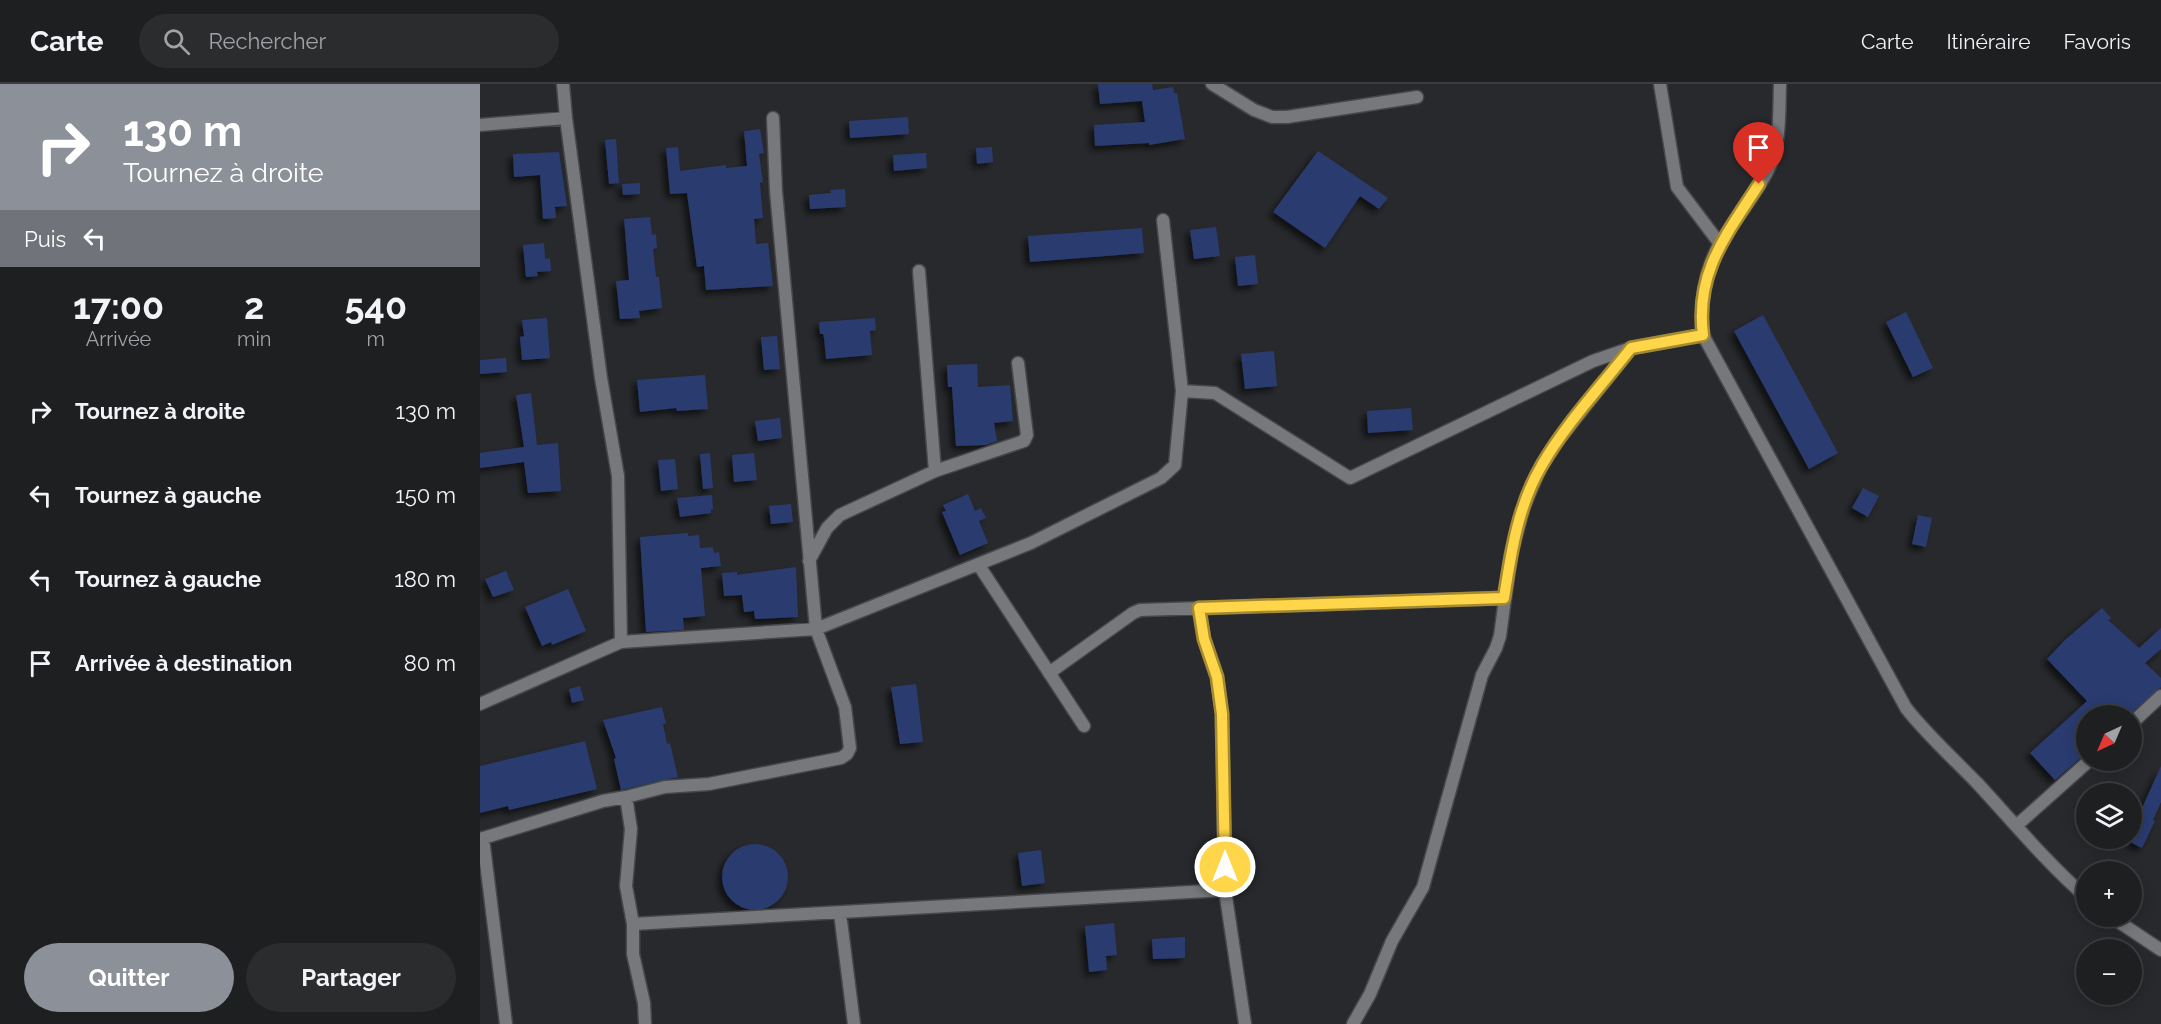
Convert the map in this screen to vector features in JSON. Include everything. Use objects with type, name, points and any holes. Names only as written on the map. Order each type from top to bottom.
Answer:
[{"type":"street","points":[[563,84],[601,378],[618,476],[621,642]]},
{"type":"street","points":[[1212,84],[1254,110],[1272,117],[1287,117],[1417,97]]},
{"type":"street","points":[[1660,84],[1677,187],[1720,244]]},
{"type":"street","points":[[1780,84],[1778,136],[1769,168],[1713,258],[1701,318],[1703,335],[1906,708],[1922,728],[2076,887]]},
{"type":"street","points":[[480,125],[566,118]]},
{"type":"street","points":[[506,1024],[481,839],[603,801],[665,787],[709,784],[841,758],[850,748],[845,706],[816,629],[776,191],[773,118]]},
{"type":"street","points":[[480,704],[621,642],[816,629],[1031,543],[1161,478],[1175,465],[1182,391],[1163,220]]},
{"type":"street","points":[[919,272],[935,471]]},
{"type":"street","points":[[1182,391],[1215,393],[1350,478],[1593,361],[1631,348],[1703,335]]},
{"type":"street","points":[[1353,1024],[1371,994],[1392,941],[1423,887],[1482,675],[1498,642],[1511,554],[1524,506],[1541,466],[1631,348]]},
{"type":"street","points":[[809,561],[827,528],[840,515],[935,471],[1024,441],[1027,435],[1018,363]]},
{"type":"street","points":[[978,564],[1084,726]]},
{"type":"street","points":[[1049,673],[1140,610],[1504,598]]},
{"type":"street","points":[[1199,608],[1204,639],[1217,677],[1222,714],[1225,890],[1245,1024]]},
{"type":"street","points":[[2142,714],[2161,696]]},
{"type":"street","points":[[2016,826],[2078,771]]},
{"type":"street","points":[[626,797],[631,828],[626,886],[633,924],[633,954],[644,1003],[645,1024]]},
{"type":"street","points":[[633,924],[1225,890]]},
{"type":"street","points":[[840,913],[854,1024]]},
{"type":"street","points":[[2126,927],[2161,950]]},
{"type":"building","points":[[1098,84],[1152,84],[1153,90],[1173,87],[1174,93],[1177,93],[1185,139],[1149,145],[1149,143],[1095,146],[1094,125],[1145,122],[1142,101],[1100,104]]},
{"type":"building","points":[[908,117],[909,134],[850,138],[849,121]]},
{"type":"building","points":[[760,129],[764,153],[759,154],[763,182],[760,183],[763,218],[754,219],[756,244],[768,243],[773,286],[706,290],[704,266],[697,267],[687,193],[670,194],[666,148],[678,147],[680,171],[726,165],[726,168],[747,166],[744,131]]},
{"type":"building","points":[[616,139],[619,183],[609,184],[605,140]]},
{"type":"building","points":[[992,147],[993,162],[977,164],[976,148]]},
{"type":"building","points":[[1318,151],[1388,198],[1379,209],[1360,196],[1325,248],[1273,212]]},
{"type":"building","points":[[559,152],[567,206],[555,207],[556,218],[543,219],[540,175],[514,177],[513,154]]},
{"type":"building","points":[[926,153],[927,168],[894,171],[893,155]]},
{"type":"building","points":[[640,183],[640,194],[623,195],[622,184]]},
{"type":"building","points":[[845,189],[846,207],[810,209],[809,195]]},
{"type":"building","points":[[650,217],[652,235],[656,234],[657,248],[653,249],[662,308],[639,311],[640,318],[620,319],[616,281],[629,280],[624,219]]},
{"type":"building","points":[[1216,227],[1220,256],[1194,259],[1190,230]]},
{"type":"building","points":[[1142,228],[1144,253],[1030,262],[1028,236]]},
{"type":"building","points":[[544,243],[545,259],[550,258],[551,271],[537,272],[538,276],[526,277],[523,245]]},
{"type":"building","points":[[1255,255],[1258,284],[1238,286],[1235,257]]},
{"type":"building","points":[[1906,312],[1933,368],[1913,377],[1886,322]]},
{"type":"building","points":[[1763,315],[1838,453],[1809,469],[1734,331]]},
{"type":"building","points":[[547,318],[550,358],[522,360],[520,337],[524,336],[522,320]]},
{"type":"building","points":[[875,318],[876,330],[870,331],[872,355],[826,359],[824,338],[823,334],[820,334],[819,322]]},
{"type":"building","points":[[777,336],[780,369],[764,370],[761,337]]},
{"type":"building","points":[[1274,351],[1277,386],[1245,389],[1241,354]]},
{"type":"building","points":[[506,358],[507,372],[480,374],[480,360]]},
{"type":"building","points":[[977,364],[978,387],[1010,385],[1013,421],[994,423],[997,441],[986,445],[956,446],[952,387],[948,387],[947,365]]},
{"type":"building","points":[[705,375],[708,409],[677,411],[676,408],[640,412],[637,380]]},
{"type":"building","points":[[531,393],[537,445],[558,443],[561,491],[528,493],[524,462],[480,468],[480,453],[524,447],[516,395]]},
{"type":"building","points":[[1411,408],[1413,430],[1368,433],[1367,411]]},
{"type":"building","points":[[780,418],[782,438],[758,441],[755,421]]},
{"type":"building","points":[[710,453],[713,488],[703,489],[700,454]]},
{"type":"building","points":[[754,453],[757,480],[734,482],[732,455]]},
{"type":"building","points":[[675,459],[678,489],[661,491],[658,460]]},
{"type":"building","points":[[1863,488],[1879,496],[1868,517],[1852,508]]},
{"type":"building","points":[[968,494],[975,511],[981,508],[986,518],[979,521],[988,543],[960,555],[942,512],[946,511],[943,505]]},
{"type":"building","points":[[712,495],[711,513],[680,517],[677,498]]},
{"type":"building","points":[[791,504],[793,522],[771,524],[769,506]]},
{"type":"building","points":[[1918,515],[1932,518],[1926,547],[1912,544]]},
{"type":"building","points":[[688,533],[688,536],[699,535],[700,548],[713,547],[714,553],[719,552],[721,566],[701,568],[705,616],[683,618],[684,630],[646,632],[640,537]]},
{"type":"building","points":[[796,567],[798,617],[755,619],[754,611],[744,612],[742,595],[724,596],[722,573],[737,572],[737,575]]},
{"type":"building","points":[[506,571],[514,590],[493,597],[485,579]]},
{"type":"building","points":[[568,589],[586,631],[552,645],[551,642],[542,646],[525,607]]},
{"type":"building","points":[[2102,608],[2111,618],[2108,620],[2139,648],[2161,628],[2161,649],[2145,663],[2161,678],[2161,687],[2141,705],[2083,705],[2087,701],[2047,659]]},
{"type":"building","points":[[916,684],[923,742],[900,744],[891,687]]},
{"type":"building","points":[[580,686],[584,700],[572,703],[569,689]]},
{"type":"building","points":[[662,707],[667,744],[670,743],[678,777],[621,790],[614,759],[616,758],[603,720]]},
{"type":"building","points":[[2076,711],[2076,762],[2055,780],[2030,753]]},
{"type":"building","points":[[585,741],[597,789],[509,810],[508,806],[480,813],[480,766]]},
{"type":"building","points":[[2161,766],[2161,802],[2142,848],[2142,808]]},
{"type":"building","points":[[749,844],[761,844],[773,849],[783,859],[788,877],[786,890],[773,905],[761,910],[749,910],[737,905],[727,895],[722,883],[722,871],[727,859],[737,849]]},
{"type":"building","points":[[1041,850],[1045,883],[1022,886],[1018,853]]},
{"type":"building","points":[[1114,923],[1117,955],[1106,956],[1107,970],[1089,972],[1085,926]]},
{"type":"building","points":[[1185,937],[1185,958],[1153,959],[1152,939]]},
{"type":"route","points":[[1225,867],[1222,714],[1217,677],[1204,639],[1199,608],[1504,598],[1511,554],[1524,506],[1541,466],[1631,348],[1703,335],[1701,318],[1713,258],[1759,184]]}]
